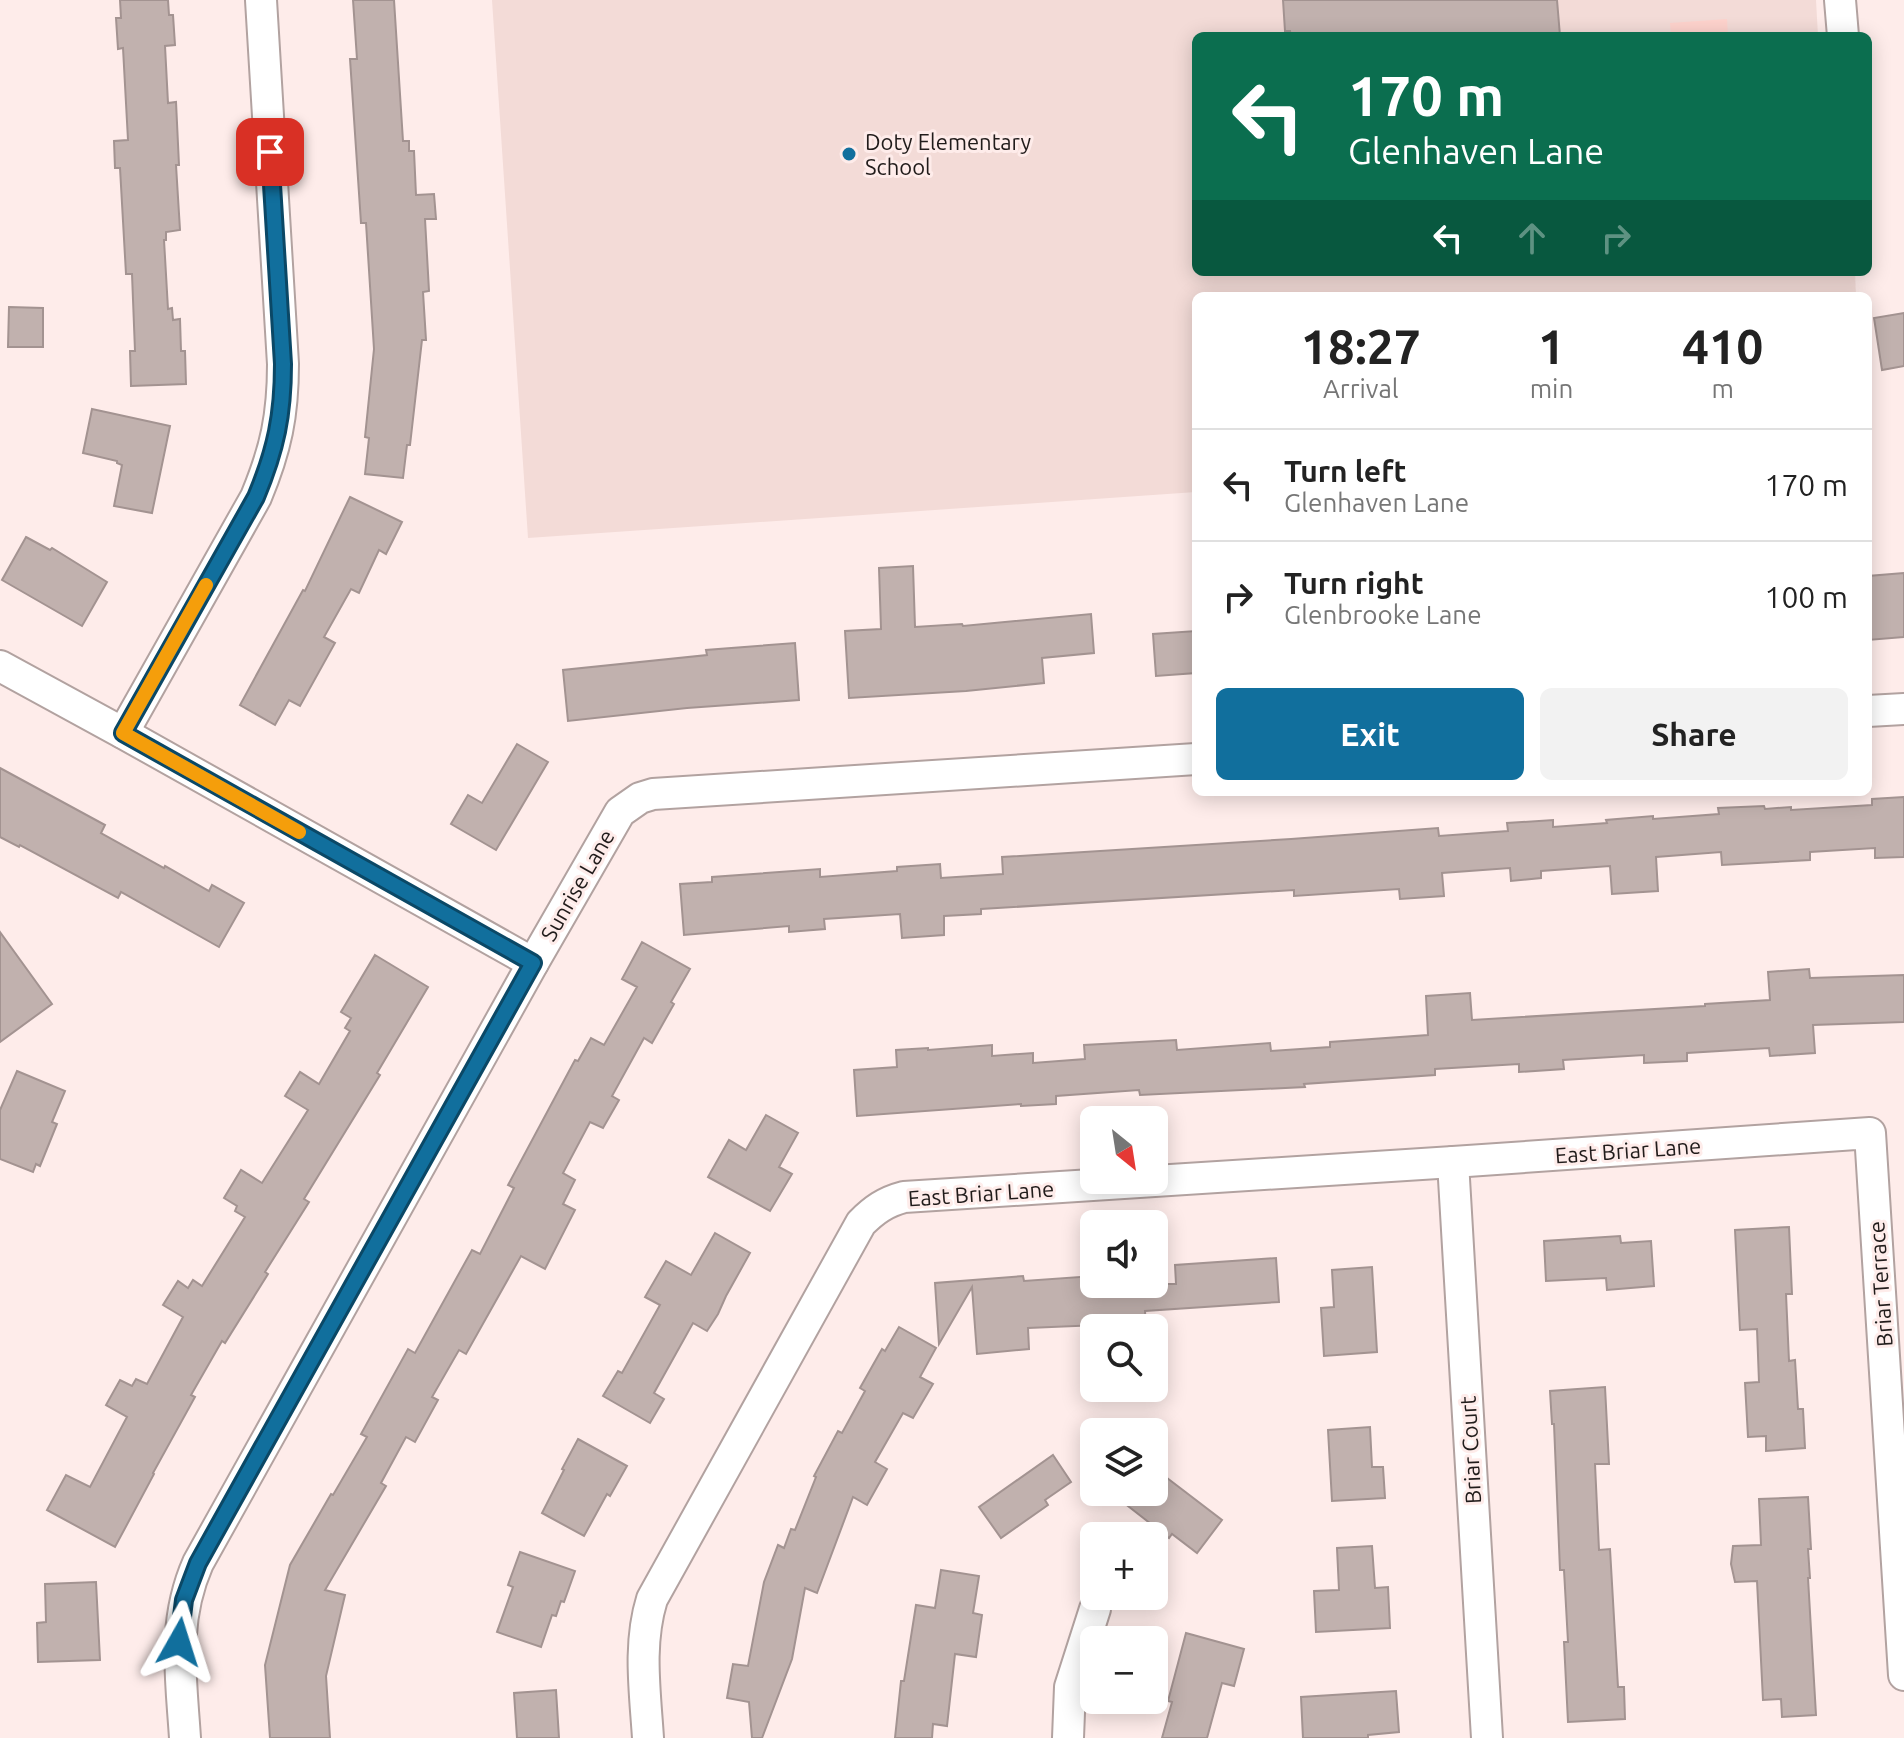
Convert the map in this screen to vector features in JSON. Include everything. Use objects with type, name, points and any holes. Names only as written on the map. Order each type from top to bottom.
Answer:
[{"type":"street","points":[[123,733],[256,497],[270,463],[279,428],[283,364],[261,0]]},
{"type":"street","points":[[1840,0],[1843,32]]},
{"type":"street","points":[[0,666],[533,963]]},
{"type":"street","points":[[1872,711],[1904,709]]},
{"type":"street","name":"Sunrise Lane","points":[[185,1738],[180,1632],[184,1600],[198,1563],[620,812],[640,798],[653,794],[1192,759]]},
{"type":"street","name":"East Briar Lane","points":[[648,1738],[643,1657],[652,1599],[861,1223],[888,1201],[904,1197],[1870,1133]]},
{"type":"street","name":"Briar Terrace","points":[[1870,1133],[1904,1675]]},
{"type":"street","name":"Briar Court","points":[[1453,1162],[1487,1738]]},
{"type":"street","points":[[1068,1738],[1070,1687],[1095,1610]]},
{"type":"shaded area","name":"Doty Elementary School","points":[[492,0],[1816,0],[1818,32],[1192,32],[1192,276],[1855,276],[1856,292],[1192,292],[1192,492],[528,538]]},
{"type":"shaded area","points":[[1727,19],[1728,32],[1671,32],[1670,23]]},
{"type":"building","points":[[120,0],[168,0],[169,15],[173,15],[175,45],[165,46],[168,103],[176,102],[180,230],[166,232],[164,240],[168,309],[172,308],[173,320],[180,319],[186,384],[131,386],[130,351],[135,351],[132,274],[126,274],[120,168],[115,168],[114,141],[128,140],[123,48],[118,49],[116,18],[121,18]]},
{"type":"building","points":[[353,0],[394,0],[403,141],[409,141],[409,151],[414,151],[416,195],[434,194],[436,219],[425,219],[429,291],[423,292],[426,340],[422,340],[410,445],[407,445],[403,478],[365,474],[369,438],[365,437],[374,349],[366,223],[361,223],[350,59],[357,59]]},
{"type":"building","points":[[1283,0],[1557,0],[1560,32],[1290,32],[1285,31]]},
{"type":"building","points":[[9,307],[43,308],[43,347],[8,347]]},
{"type":"building","points":[[1904,313],[1904,366],[1882,370],[1874,318]]},
{"type":"building","points":[[92,409],[170,426],[152,513],[114,506],[122,465],[83,453]]},
{"type":"building","points":[[350,497],[402,522],[386,554],[379,550],[359,593],[351,589],[324,637],[335,643],[300,706],[289,700],[275,725],[240,705],[305,591]]},
{"type":"building","points":[[26,537],[50,550],[52,548],[107,582],[82,626],[2,580]]},
{"type":"building","points":[[913,566],[915,627],[963,626],[1091,614],[1094,653],[1042,658],[1044,683],[849,698],[845,631],[881,629],[879,568]]},
{"type":"building","points":[[1904,573],[1904,637],[1872,640],[1872,576]]},
{"type":"building","points":[[1192,631],[1192,673],[1156,676],[1153,634]]},
{"type":"building","points":[[795,643],[799,700],[568,721],[563,670],[707,655],[706,650]]},
{"type":"building","points":[[517,744],[548,762],[496,850],[451,824],[468,795],[482,803]]},
{"type":"building","points":[[0,768],[105,825],[101,833],[164,868],[209,891],[212,885],[244,903],[219,947],[121,892],[118,898],[0,837]]},
{"type":"building","points":[[1904,797],[1904,857],[1875,858],[1875,848],[1810,852],[1810,860],[1722,865],[1721,852],[1656,857],[1658,891],[1612,894],[1610,866],[1541,871],[1541,878],[1511,881],[1510,868],[1442,873],[1444,896],[1400,899],[1399,889],[1294,896],[1294,890],[981,909],[981,914],[944,916],[944,935],[902,938],[900,914],[824,919],[825,929],[789,932],[789,926],[684,935],[680,884],[712,882],[712,877],[820,869],[820,877],[940,864],[941,878],[1003,874],[1002,857],[1438,828],[1439,836],[1508,831],[1507,823],[1553,820],[1553,827],[1653,816],[1653,819],[1719,814],[1718,808],[1764,806],[1765,809],[1791,807],[1791,810],[1872,805],[1872,799]]},
{"type":"building","points":[[0,932],[52,1004],[0,1042]]},
{"type":"building","points":[[642,942],[690,969],[671,1002],[674,1004],[652,1043],[644,1038],[612,1096],[619,1100],[603,1128],[590,1122],[563,1173],[575,1180],[563,1204],[575,1210],[545,1269],[521,1256],[466,1354],[459,1350],[432,1397],[438,1400],[415,1442],[406,1437],[381,1483],[386,1486],[325,1590],[345,1595],[326,1676],[330,1738],[270,1738],[265,1665],[290,1565],[367,1437],[361,1434],[408,1349],[415,1353],[472,1250],[480,1254],[514,1188],[508,1185],[575,1060],[578,1061],[591,1038],[604,1045],[637,987],[622,979]]},
{"type":"building","points":[[375,955],[428,987],[377,1073],[380,1075],[304,1199],[309,1202],[265,1272],[268,1274],[225,1343],[222,1341],[191,1395],[195,1397],[115,1547],[47,1510],[66,1475],[90,1487],[127,1417],[106,1405],[120,1380],[132,1386],[136,1379],[147,1384],[183,1317],[163,1305],[178,1281],[188,1288],[193,1280],[202,1286],[245,1217],[235,1211],[237,1206],[224,1198],[241,1170],[262,1183],[308,1110],[285,1096],[300,1072],[319,1084],[350,1031],[345,1028],[351,1018],[341,1012]]},
{"type":"building","points":[[1809,969],[1810,978],[1904,975],[1904,1022],[1813,1025],[1815,1053],[1770,1056],[1769,1048],[1687,1053],[1687,1061],[1644,1063],[1644,1055],[1563,1060],[1564,1069],[1519,1072],[1519,1064],[1435,1069],[1435,1075],[1304,1084],[1305,1087],[1140,1095],[1139,1090],[1056,1096],[1056,1104],[857,1116],[854,1070],[897,1067],[896,1050],[992,1045],[992,1056],[1033,1053],[1033,1063],[1085,1059],[1084,1045],[1176,1040],[1177,1050],[1270,1043],[1271,1051],[1330,1047],[1330,1042],[1428,1035],[1426,996],[1470,993],[1472,1020],[1705,1006],[1770,1000],[1768,972]]},
{"type":"building","points":[[17,1071],[65,1091],[52,1122],[57,1124],[40,1166],[36,1164],[33,1172],[0,1159],[0,1110]]},
{"type":"building","points":[[766,1115],[798,1133],[779,1167],[792,1174],[770,1211],[708,1177],[729,1140],[746,1150]]},
{"type":"building","points":[[1789,1227],[1792,1294],[1786,1294],[1789,1361],[1795,1360],[1798,1409],[1803,1409],[1805,1448],[1766,1451],[1766,1436],[1748,1437],[1745,1383],[1759,1382],[1757,1329],[1740,1330],[1735,1230]]},
{"type":"building","points":[[715,1233],[750,1253],[707,1331],[693,1323],[654,1393],[664,1399],[650,1423],[603,1396],[618,1371],[622,1373],[660,1305],[645,1297],[666,1261],[691,1275]]},
{"type":"building","points":[[1620,1236],[1621,1243],[1651,1241],[1654,1286],[1607,1290],[1606,1278],[1546,1281],[1544,1241]]},
{"type":"building","points":[[1276,1258],[1279,1302],[1145,1311],[1145,1314],[1080,1314],[1080,1326],[1028,1328],[1029,1349],[977,1354],[972,1287],[939,1344],[935,1283],[1023,1276],[1024,1281],[1080,1277],[1080,1298],[1168,1298],[1168,1284],[1176,1284],[1175,1265]]},
{"type":"building","points":[[1372,1267],[1377,1352],[1324,1356],[1321,1308],[1334,1307],[1332,1270]]},
{"type":"building","points":[[899,1327],[936,1348],[920,1377],[933,1384],[913,1418],[903,1413],[875,1462],[887,1469],[867,1505],[853,1497],[817,1593],[805,1588],[792,1659],[762,1738],[752,1738],[749,1702],[727,1698],[733,1664],[748,1666],[764,1582],[778,1545],[784,1548],[791,1529],[795,1530],[814,1476],[838,1431],[842,1433],[865,1391],[860,1388],[882,1349],[885,1351]]},
{"type":"building","points":[[1605,1387],[1609,1464],[1595,1464],[1599,1550],[1610,1549],[1618,1687],[1624,1687],[1625,1719],[1568,1722],[1564,1642],[1568,1642],[1564,1570],[1560,1570],[1550,1391]]},
{"type":"building","points":[[1370,1427],[1372,1467],[1383,1467],[1385,1498],[1332,1501],[1328,1430]]},
{"type":"building","points":[[578,1439],[627,1466],[584,1536],[542,1513]]},
{"type":"building","points":[[1053,1455],[1071,1482],[1045,1500],[1048,1505],[1001,1538],[979,1507]]},
{"type":"building","points":[[1168,1479],[1222,1520],[1197,1553],[1172,1534],[1168,1537],[1168,1522],[1148,1522],[1128,1506],[1168,1506]]},
{"type":"building","points":[[1808,1497],[1811,1549],[1808,1549],[1808,1578],[1816,1715],[1782,1717],[1781,1699],[1763,1700],[1757,1581],[1735,1582],[1731,1564],[1733,1546],[1761,1545],[1759,1499]]},
{"type":"building","points":[[1372,1546],[1375,1588],[1388,1587],[1390,1628],[1316,1632],[1314,1591],[1339,1590],[1337,1548]]},
{"type":"building","points":[[520,1552],[575,1571],[564,1602],[561,1601],[556,1616],[552,1615],[541,1647],[497,1632],[513,1587],[508,1585]]},
{"type":"building","points":[[941,1570],[979,1576],[973,1613],[982,1615],[976,1657],[955,1654],[947,1726],[933,1724],[932,1738],[895,1738],[901,1681],[904,1681],[916,1605],[935,1608]]},
{"type":"building","points":[[96,1582],[100,1660],[38,1662],[37,1623],[46,1622],[45,1584]]},
{"type":"building","points":[[1186,1633],[1244,1649],[1234,1686],[1222,1683],[1207,1738],[1162,1738],[1172,1702],[1168,1701]]},
{"type":"building","points":[[556,1690],[559,1738],[517,1738],[514,1693]]},
{"type":"building","points":[[1396,1691],[1399,1732],[1368,1735],[1368,1738],[1303,1738],[1301,1697]]},
{"type":"slow traffic","points":[[206,585],[123,733],[299,832]]},
{"type":"place","name":"Doty Elementary School","points":[[849,154]]},
{"type":"route","points":[[179,1642],[184,1600],[198,1563],[533,963],[123,733],[256,497],[270,463],[279,428],[283,364],[270,152]]}]
